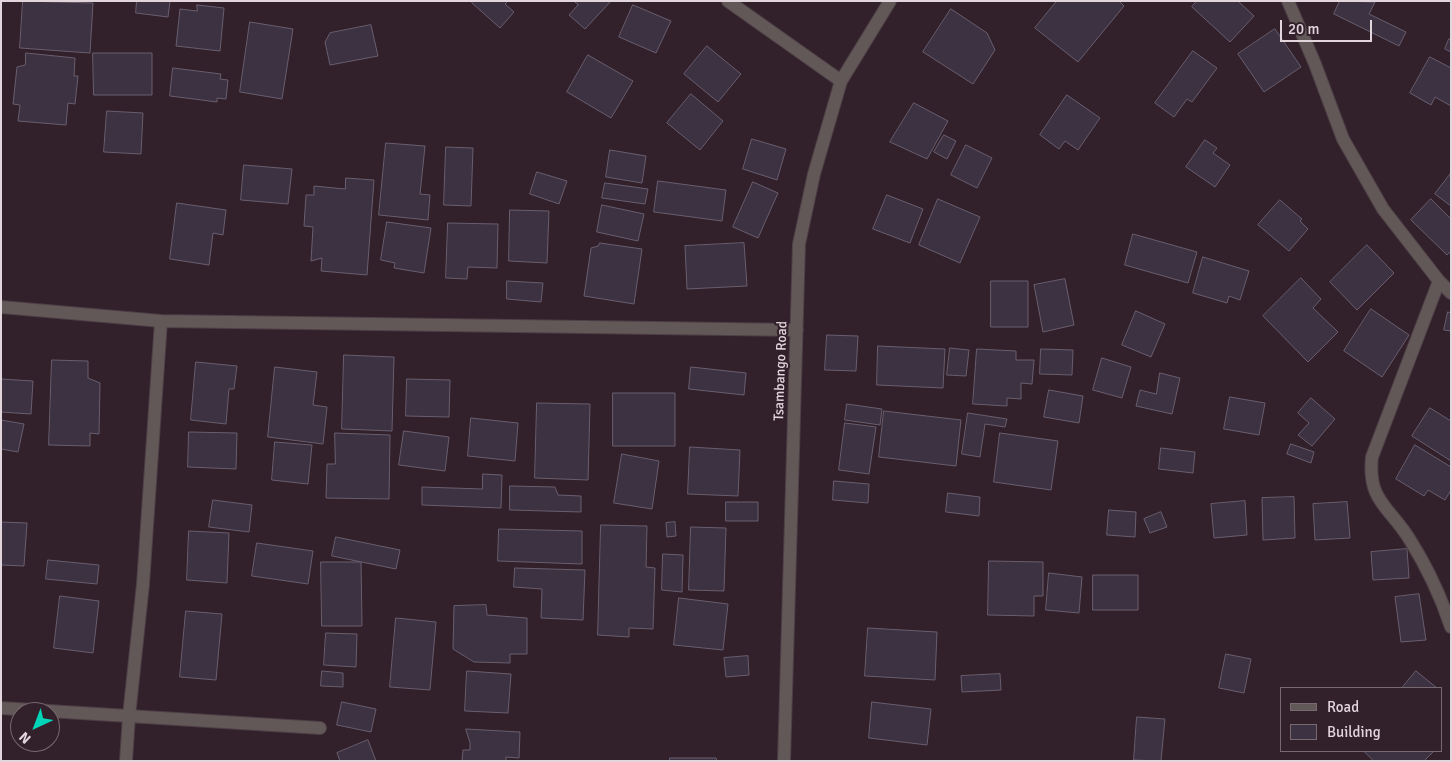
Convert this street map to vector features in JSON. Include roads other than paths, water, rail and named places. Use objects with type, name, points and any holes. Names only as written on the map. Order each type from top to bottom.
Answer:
[{"type":"street","points":[[728,1],[841,81]]},
{"type":"street","name":"Tsambango Road","points":[[784,761],[799,244],[814,174],[841,81],[890,1]]},
{"type":"street","points":[[1288,1],[1315,64],[1342,139],[1383,209],[1439,280],[1451,292]]},
{"type":"street","points":[[1439,280],[1372,457],[1370,474],[1375,494],[1410,540],[1443,601],[1451,627]]},
{"type":"street","points":[[1,306],[161,320],[797,330]]},
{"type":"street","points":[[126,761],[143,584],[161,320]]},
{"type":"street","points":[[1,708],[320,728]]}]
